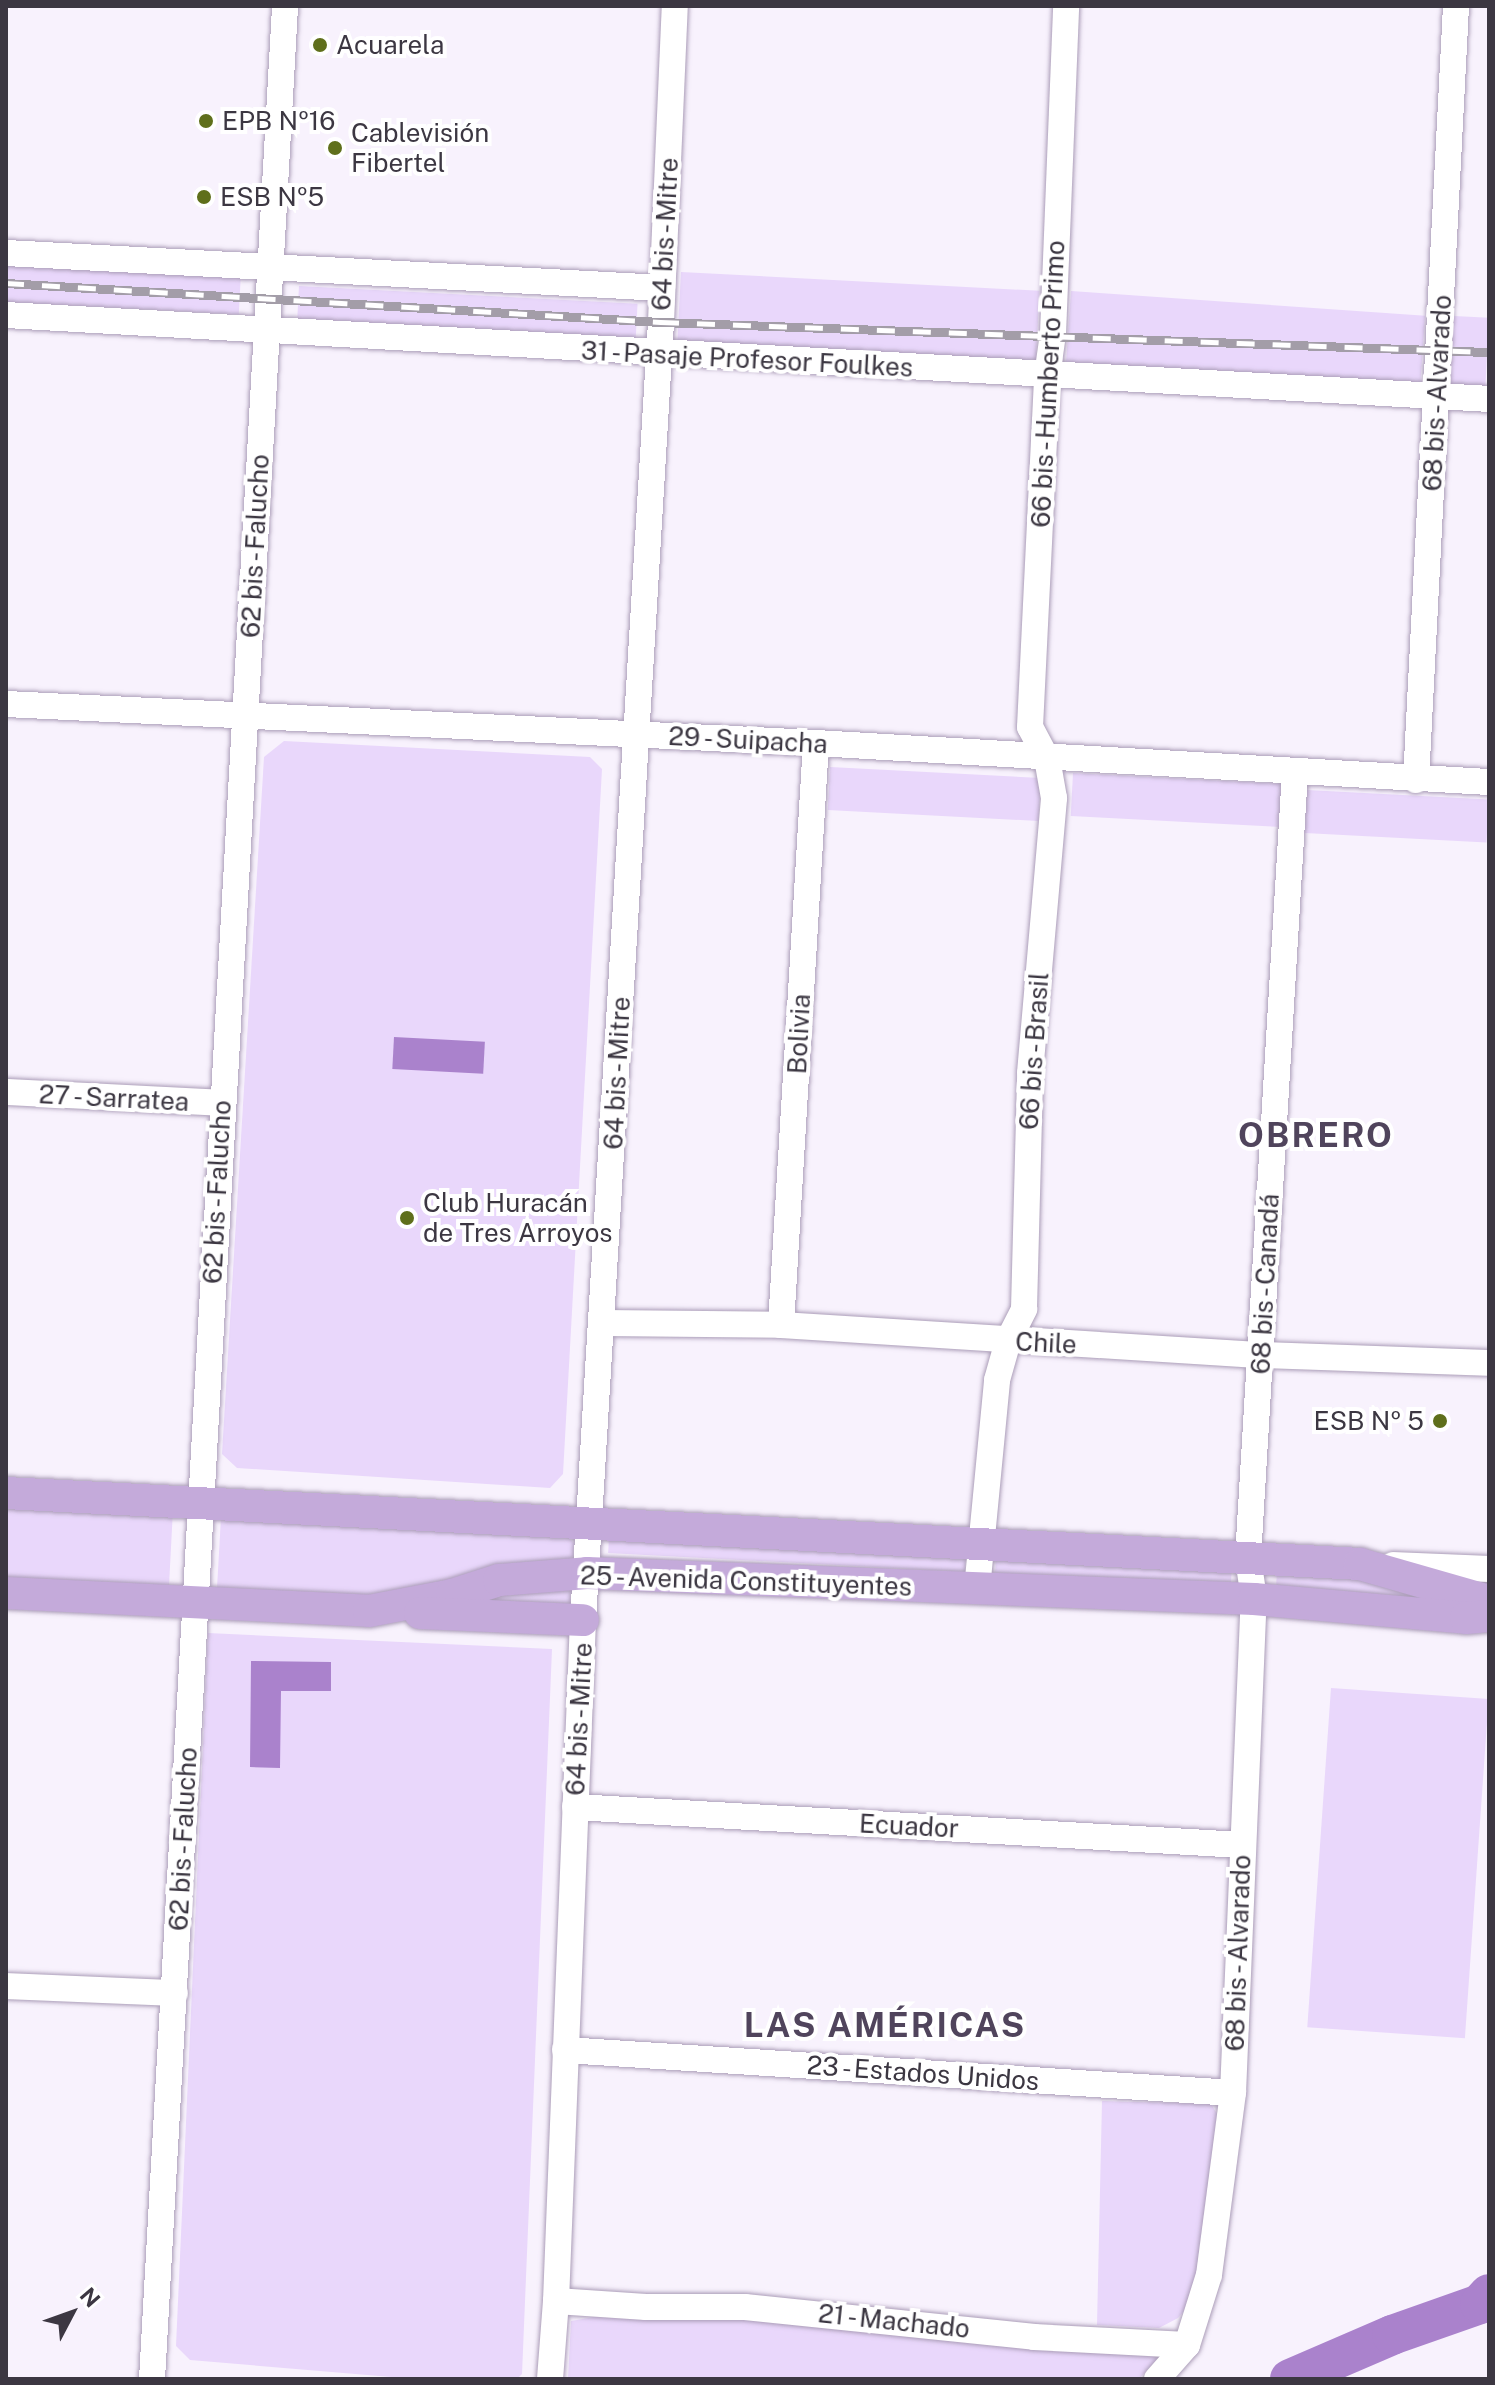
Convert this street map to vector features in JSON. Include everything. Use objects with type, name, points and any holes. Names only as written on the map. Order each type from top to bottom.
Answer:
[{"type":"main road","name":"25 - Avenida Constituyentes","points":[[6,1493],[1360,1564],[1489,1601]]},
{"type":"main road","name":"25 - Avenida Constituyentes","points":[[6,1593],[369,1611],[452,1595],[499,1580],[587,1573],[1254,1599],[1466,1618],[1489,1616]]},
{"type":"main road","points":[[369,1611],[583,1620]]},
{"type":"street","name":"62 bis - Falucho","points":[[152,2379],[285,6]]},
{"type":"street","name":"64 bis - Mitre","points":[[550,2379],[556,2301],[583,1620],[662,288],[675,6]]},
{"type":"street","name":"66 bis - Humberto Primo","points":[[1047,759],[1030,727],[1047,376],[1053,334],[1066,6]]},
{"type":"street","name":"68 bis - Alvarado","points":[[1416,780],[1456,6]]},
{"type":"street","points":[[6,253],[662,288]]},
{"type":"street","name":"31 - Pasaje Profesor Foulkes","points":[[6,315],[1489,399]]},
{"type":"street","name":"29 - Suipacha","points":[[6,704],[816,743],[1047,759],[1489,782]]},
{"type":"street","name":"Bolivia","points":[[781,1325],[816,743]]},
{"type":"street","name":"66 bis - Brasil","points":[[1008,1341],[1024,1309],[1030,1073],[1054,798],[1047,759]]},
{"type":"street","name":"68 bis - Canadá","points":[[1248,1558],[1295,771]]},
{"type":"street","name":"27 - Sarratea","points":[[6,1092],[222,1103]]},
{"type":"street","name":"Chile","points":[[603,1323],[781,1325],[1262,1355],[1489,1363]]},
{"type":"street","points":[[977,1589],[997,1380],[1008,1341]]},
{"type":"street","name":"68 bis - Alvarado","points":[[1187,2345],[1209,2275],[1233,2093],[1254,1599],[1248,1558]]},
{"type":"street","name":"25 - Avenida Constituyentes","points":[[1360,1564],[1489,1569]]},
{"type":"street","name":"Ecuador","points":[[575,1807],[1242,1845]]},
{"type":"street","points":[[6,1986],[175,1993]]},
{"type":"street","name":"23 - Estados Unidos","points":[[565,2050],[1233,2093]]},
{"type":"street","name":"21 - Machado","points":[[556,2301],[646,2307],[745,2307],[1034,2337],[1187,2345]]},
{"type":"street","points":[[1157,2379],[1187,2345]]},
{"type":"shaded area","points":[[6,266],[241,278],[239,314],[6,302]]},
{"type":"shaded area","points":[[681,272],[1040,291],[1036,362],[677,343]]},
{"type":"shaded area","points":[[299,286],[638,304],[636,339],[297,321]]},
{"type":"shaded area","points":[[1071,291],[1425,316],[1420,387],[1066,362]]},
{"type":"shaded area","points":[[1454,316],[1489,318],[1485,389],[1450,387]]},
{"type":"shaded area","name":"Club Huracán de Tres Arroyos","points":[[284,741],[590,757],[602,769],[563,1474],[550,1488],[237,1468],[222,1454],[264,757]]},
{"type":"shaded area","points":[[830,767],[1041,778],[1038,821],[828,810]]},
{"type":"shaded area","points":[[1073,773],[1285,784],[1282,827],[1071,816]]},
{"type":"shaded area","points":[[1307,790],[1489,800],[1487,842],[1305,833]]},
{"type":"shaded area","points":[[394,1037],[485,1042],[483,1074],[392,1069]]},
{"type":"shaded area","points":[[6,1505],[173,1514],[169,1586],[6,1577]]},
{"type":"shaded area","points":[[221,1517],[567,1536],[574,1543],[573,1556],[566,1561],[369,1597],[217,1588]]},
{"type":"shaded area","points":[[609,1537],[966,1556],[965,1572],[608,1553]]},
{"type":"shaded area","points":[[996,1557],[1232,1569],[1231,1585],[995,1573]]},
{"type":"shaded area","points":[[1277,1572],[1375,1581],[1466,1610],[1276,1587]]},
{"type":"shaded area","points":[[571,1582],[570,1608],[479,1603],[521,1588]]},
{"type":"shaded area","points":[[208,1633],[552,1649],[522,2374],[517,2379],[415,2379],[190,2360],[176,2346]]},
{"type":"shaded area","points":[[251,1661],[331,1662],[331,1691],[281,1691],[280,1768],[250,1767]]},
{"type":"shaded area","points":[[1331,1688],[1489,1699],[1465,2038],[1307,2027]]},
{"type":"shaded area","points":[[1102,2101],[1211,2104],[1219,2117],[1196,2288],[1189,2305],[1178,2318],[1159,2328],[1097,2325]]},
{"type":"shaded area","points":[[599,2316],[718,2317],[1153,2354],[1157,2359],[1139,2379],[568,2379],[571,2321]]},
{"type":"waterway","points":[[1290,2379],[1392,2335],[1480,2304],[1489,2294]]},
{"type":"railway","points":[[6,283],[661,322],[1489,352]]},
{"type":"place","name":"Acuarela","points":[[320,45]]},
{"type":"place","name":"EPB Nº16","points":[[206,121]]},
{"type":"place","name":"Cablevisión Fibertel","points":[[335,148]]},
{"type":"place","name":"ESB Nº5","points":[[204,197]]},
{"type":"place","name":"Club Huracán de Tres Arroyos","points":[[407,1218]]},
{"type":"place","name":"ESB Nº 5","points":[[1440,1421]]},
{"type":"district","name":"OBRERO","points":[[1316,1136]]},
{"type":"district","name":"LAS AMÉRICAS","points":[[885,2026]]}]
